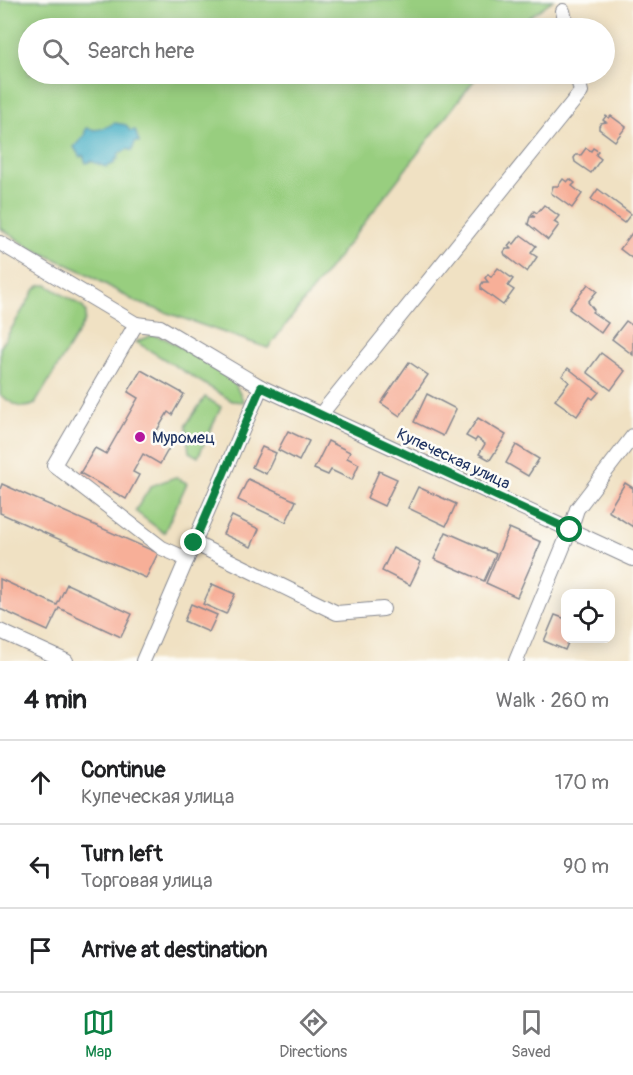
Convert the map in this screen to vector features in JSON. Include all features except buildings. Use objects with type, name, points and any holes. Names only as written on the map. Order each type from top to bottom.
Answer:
[{"type":"street","points":[[562,10],[564,18]]},
{"type":"street","points":[[321,414],[581,92],[579,84]]},
{"type":"street","name":"Купеческая улица","points":[[0,243],[136,324],[160,327],[261,387],[633,559]]},
{"type":"street","points":[[136,324],[54,465],[162,548],[187,560]]},
{"type":"street","points":[[143,661],[261,387]]},
{"type":"street","points":[[516,661],[577,509],[633,436]]},
{"type":"street","points":[[194,543],[337,613],[382,609]]},
{"type":"street","points":[[0,631],[66,661]]},
{"type":"green space","points":[[0,0],[553,0],[528,18],[18,18],[18,84],[471,84],[268,348],[136,302],[86,273],[29,247],[0,228]]},
{"type":"green space","points":[[41,285],[47,285],[82,306],[86,312],[85,321],[35,404],[21,407],[0,395],[0,348],[35,289]]},
{"type":"green space","points":[[153,335],[166,339],[231,376],[244,402],[232,401],[136,342]]},
{"type":"green space","points":[[205,397],[221,407],[198,457],[189,452],[186,425]]},
{"type":"green space","points":[[175,477],[187,483],[164,533],[135,511],[151,486]]},
{"type":"water","points":[[114,123],[126,125],[130,131],[135,130],[139,142],[135,142],[132,151],[128,149],[119,153],[115,163],[106,167],[91,161],[86,163],[83,155],[80,157],[74,147],[84,136],[86,128],[100,129]]},
{"type":"place","name":"Муромец","points":[[140,437]]},
{"type":"route","points":[[194,543],[261,387],[570,530]]}]
